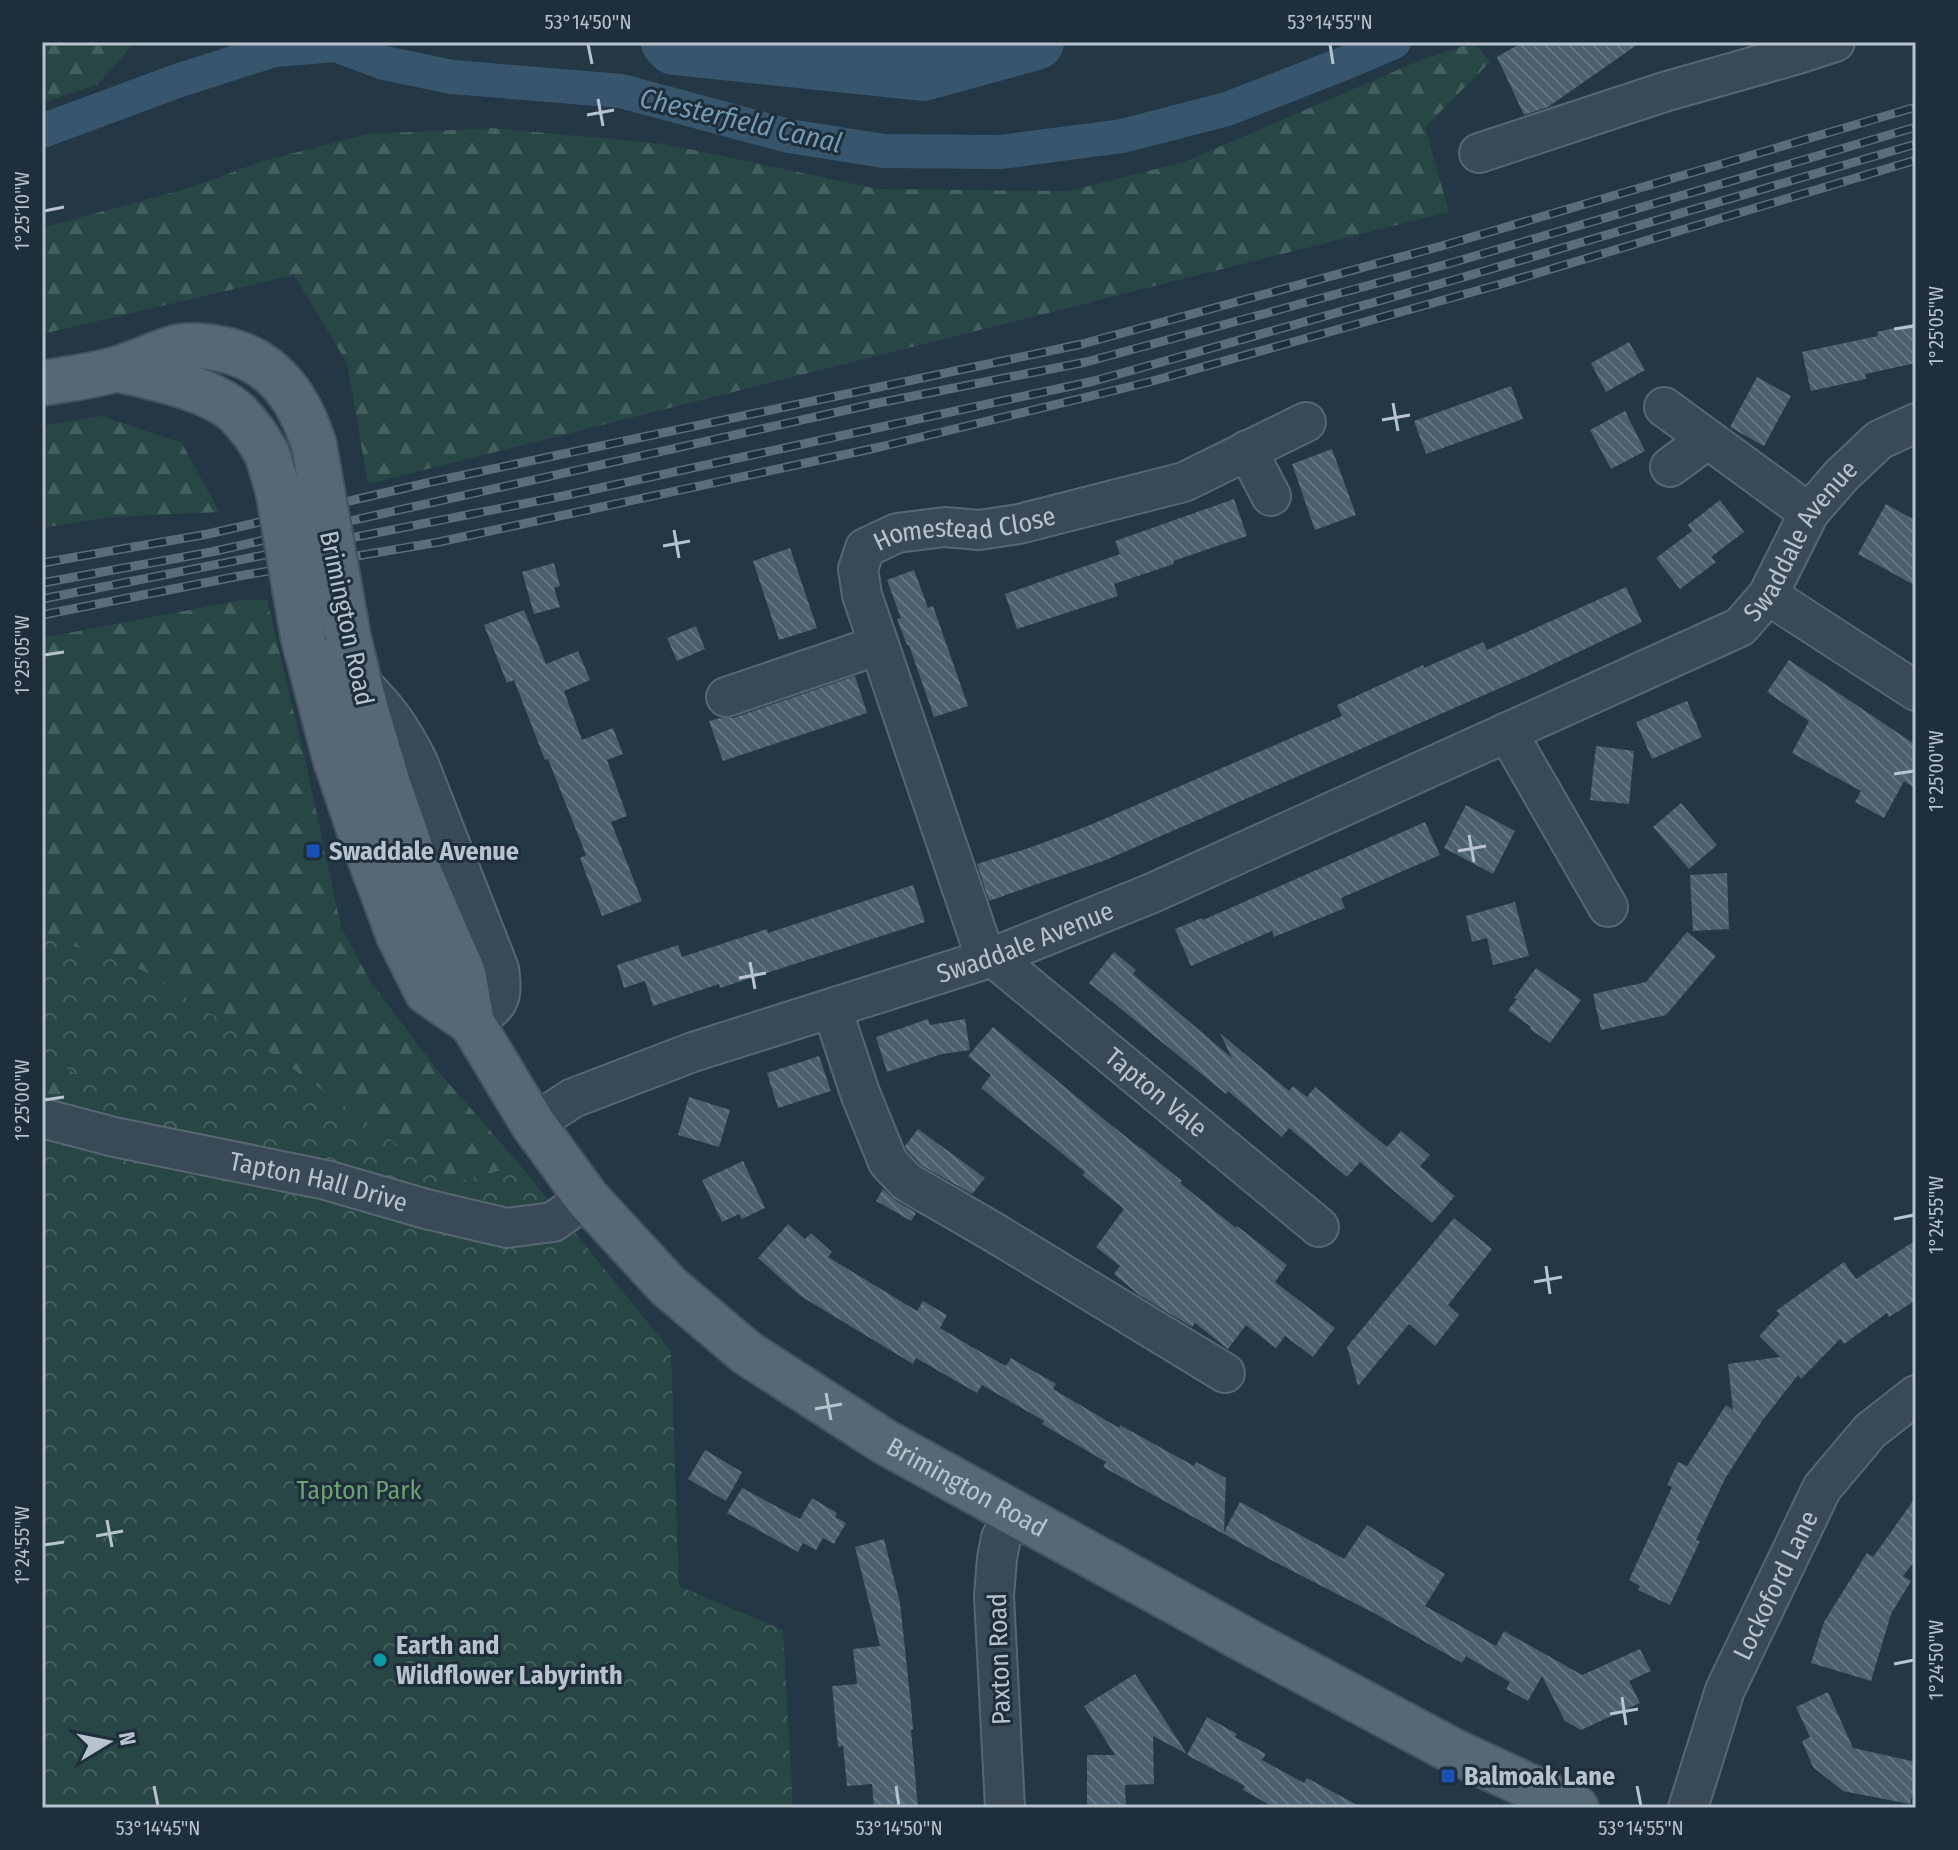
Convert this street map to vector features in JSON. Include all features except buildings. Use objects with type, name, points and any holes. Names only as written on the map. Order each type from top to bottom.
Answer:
[{"type":"main road","name":"Brimington Road","points":[[42,383],[118,369],[178,347],[202,345],[250,357],[270,371],[291,395],[302,412],[314,445],[358,680],[388,784],[418,870],[463,973],[472,1023],[533,1124],[587,1198],[668,1286],[747,1353],[885,1442],[1453,1751],[1576,1808]]},
{"type":"main road","name":"Brimington Road","points":[[118,369],[209,396],[235,411],[258,437],[267,454],[278,490],[303,636],[335,758],[359,829],[399,936],[427,992],[472,1023]]},
{"type":"street","points":[[1479,153],[1664,92],[1835,42]]},
{"type":"street","points":[[1664,407],[1809,513]]},
{"type":"street","name":"Homestead Close","points":[[990,958],[862,595],[858,569],[865,548],[897,533],[945,527],[979,530],[1006,526],[1184,482],[1306,422]]},
{"type":"street","name":"Swaddale Avenue","points":[[533,1124],[573,1098],[693,1052],[990,958],[1150,894],[1740,627],[1768,595],[1809,513],[1841,476],[1879,440],[1916,423]]},
{"type":"street","points":[[1670,467],[1708,439]]},
{"type":"street","points":[[1247,450],[1271,496]]},
{"type":"street","points":[[1768,595],[1916,691]]},
{"type":"street","points":[[726,697],[879,645]]},
{"type":"street","points":[[1507,732],[1608,907]]},
{"type":"street","name":"Tapton Vale","points":[[990,958],[1319,1227]]},
{"type":"street","points":[[832,1009],[855,1079],[888,1162],[907,1182],[1225,1373]]},
{"type":"street","name":"Tapton Hall Drive","points":[[42,1118],[114,1137],[326,1180],[507,1228],[553,1222],[587,1198]]},
{"type":"street","name":"Lockoford Lane","points":[[1688,1808],[1725,1690],[1822,1488],[1870,1431],[1916,1395]]},
{"type":"street","name":"Paxton Road","points":[[1005,1808],[994,1596],[1001,1538],[1016,1514]]},
{"type":"green space","points":[[42,42],[135,42],[98,84],[42,103]]},
{"type":"green space","points":[[619,42],[1084,42],[961,66],[681,53]]},
{"type":"green space","points":[[1475,42],[1490,62],[1425,127],[1449,212],[368,484],[347,363],[294,275],[42,334],[42,228],[192,187],[263,161],[368,134],[492,128],[665,144],[878,189],[1069,191],[1184,162],[1421,60]]},
{"type":"green space","points":[[102,416],[182,443],[219,512],[110,517],[42,528],[42,426]]},
{"type":"green space","points":[[242,600],[267,600],[341,927],[370,981],[437,1070],[520,1165],[450,1185],[251,1039],[144,971],[42,935],[42,638]]},
{"type":"green space","name":"Tapton Park","points":[[42,935],[144,971],[251,1039],[450,1184],[520,1165],[671,1351],[679,1586],[783,1630],[793,1808],[42,1808],[42,1104],[70,1109],[85,1081],[42,1050]]},
{"type":"green space","points":[[42,1050],[85,1080],[70,1109],[42,1104]]},
{"type":"waterway","points":[[669,42],[674,47],[923,73],[1036,42]]},
{"type":"waterway","name":"Chesterfield Canal","points":[[42,131],[177,81],[274,50],[336,45],[384,63],[452,77],[621,91],[789,136],[884,151],[1001,152],[1122,136],[1227,109],[1394,42]]},
{"type":"railway","points":[[42,563],[208,534],[431,482],[1082,344],[1445,245],[1916,107]]},
{"type":"railway","points":[[42,583],[211,552],[873,404],[1086,362],[1451,263],[1916,127]]},
{"type":"railway","points":[[42,599],[563,496],[1094,381],[1457,279],[1916,144]]},
{"type":"railway","points":[[42,615],[239,576],[439,542],[880,447],[1149,382],[1501,284],[1916,160]]},
{"type":"place","name":"Swaddale Avenue","points":[[313,851]]},
{"type":"place","name":"Earth and Wildflower Labyrinth","points":[[380,1660]]},
{"type":"place","name":"Balmoak Lane","points":[[1448,1776]]}]
